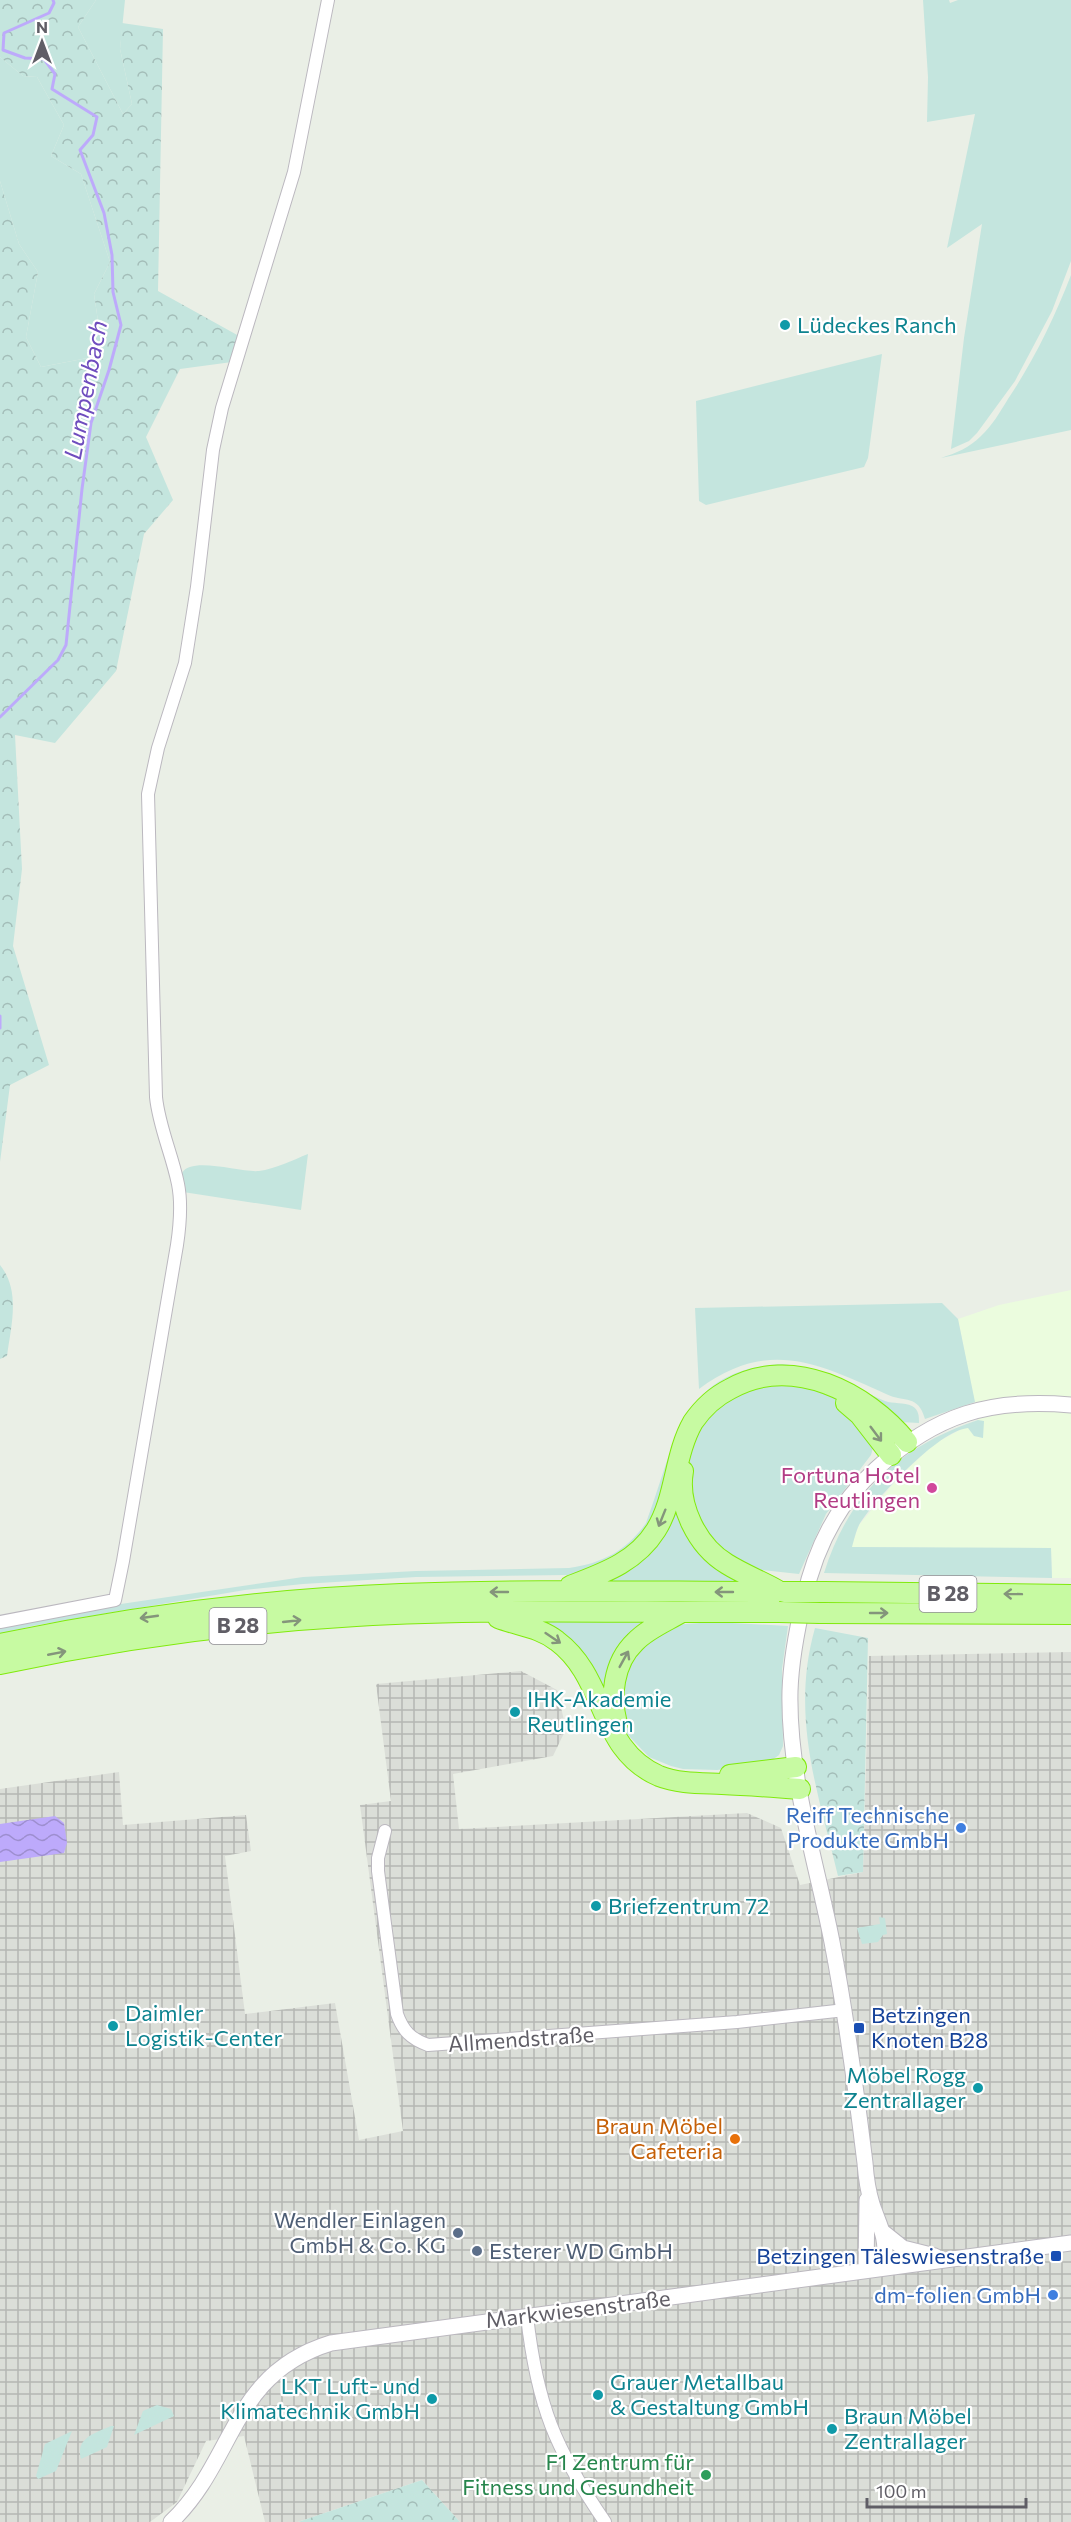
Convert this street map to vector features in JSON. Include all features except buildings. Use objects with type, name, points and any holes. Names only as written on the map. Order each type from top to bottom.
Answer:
[{"type":"highway","points":[[557,1591],[627,1562],[643,1547],[657,1530],[664,1513],[686,1437],[695,1420],[723,1392],[742,1382],[779,1374],[818,1380],[868,1406],[897,1429],[907,1442]]},
{"type":"highway","points":[[783,1592],[725,1563],[710,1550],[695,1531],[682,1495],[682,1476],[691,1439],[700,1424],[726,1397],[744,1388],[764,1382],[798,1382],[823,1390],[847,1403],[867,1423],[891,1455]]},
{"type":"highway","name":"B 28","points":[[0,1644],[119,1622],[248,1605],[399,1594],[557,1591],[1071,1595]]},
{"type":"highway","points":[[478,1612],[539,1630],[565,1647],[583,1668],[620,1745],[643,1768],[662,1777],[683,1782],[800,1789]]},
{"type":"highway","name":"B 28","points":[[0,1664],[91,1646],[219,1628],[347,1617],[478,1612],[1071,1614]]},
{"type":"highway","points":[[683,1612],[634,1642],[615,1677],[614,1710],[623,1736],[630,1746],[638,1755],[655,1766],[682,1774],[739,1774],[796,1767]]},
{"type":"street","points":[[0,1622],[115,1600],[180,1224],[178,1185],[162,1129],[156,1097],[148,794],[158,748],[185,663],[197,587],[213,450],[222,408],[294,172],[328,0]]},
{"type":"street","points":[[870,2269],[867,2185],[844,2010],[826,1907],[796,1767],[790,1714],[791,1672],[796,1630],[813,1565],[830,1527],[849,1497],[891,1455],[927,1429],[988,1407],[1016,1403],[1071,1405]]},
{"type":"street","name":"Allmendstraße","points":[[385,1831],[378,1858],[378,1871],[397,2014],[401,2027],[408,2035],[428,2045],[737,2022],[844,2010]]},
{"type":"street","points":[[867,2185],[884,2232],[884,2259],[870,2269]]},
{"type":"street","points":[[884,2232],[903,2248],[943,2260]]},
{"type":"street","name":"Markwiesenstraße","points":[[171,2522],[199,2491],[251,2397],[272,2375],[309,2350],[344,2340],[1071,2243]]},
{"type":"street","points":[[527,2316],[537,2383],[549,2423],[572,2472],[605,2522]]},
{"type":"shaded area","points":[[1071,1290],[1071,1578],[1052,1578],[1051,1549],[851,1547],[859,1525],[898,1478],[934,1444],[978,1420],[958,1319],[999,1305]]},
{"type":"shaded area","points":[[1071,1652],[1071,2522],[460,2522],[422,2480],[298,2522],[265,2522],[244,2436],[206,2441],[177,2502],[150,2522],[0,2522],[0,1789],[119,1772],[123,1825],[246,1815],[251,1851],[225,1856],[245,2014],[335,2003],[359,2140],[403,2131],[360,1805],[391,1801],[376,1684],[521,1671],[557,1690],[566,1729],[553,1756],[453,1774],[459,1829],[747,1813],[781,1828],[800,1885],[863,1872],[869,1656]]},
{"type":"green space","points":[[0,0],[96,0],[78,27],[123,114],[132,104],[120,49],[122,23],[163,29],[158,291],[239,336],[232,362],[180,369],[146,437],[173,500],[144,534],[116,671],[55,743],[15,735],[22,869],[13,946],[49,1065],[10,1085],[0,1162],[0,181],[19,244],[38,272],[26,337],[41,367],[103,355],[94,294],[110,262],[81,174],[51,156],[64,125],[37,77],[23,76],[0,57]]},
{"type":"green space","points":[[96,0],[125,0],[120,49],[132,104],[123,114],[78,27]]},
{"type":"green space","points":[[923,0],[949,0],[950,3],[958,0],[1071,0],[1071,261],[1052,311],[1015,381],[977,433],[969,441],[951,449],[964,338],[982,224],[947,248],[975,114],[927,122],[928,77]]},
{"type":"green space","points":[[0,57],[23,76],[37,77],[64,125],[51,156],[81,174],[110,262],[94,294],[103,355],[41,367],[26,337],[38,272],[19,244],[0,181]]},
{"type":"green space","points":[[1071,275],[1071,430],[941,458],[972,444],[996,419],[1035,354]]},
{"type":"green space","points":[[882,354],[868,458],[864,467],[706,505],[699,501],[696,401]]},
{"type":"green space","points":[[308,1154],[301,1210],[183,1192],[181,1175],[187,1168],[206,1165],[259,1171]]},
{"type":"green space","points":[[0,1265],[11,1286],[13,1309],[7,1356],[0,1359]]},
{"type":"green space","points":[[942,1303],[958,1319],[975,1402],[925,1419],[915,1402],[893,1397],[815,1365],[792,1361],[770,1360],[748,1364],[724,1373],[699,1389],[695,1308]]},
{"type":"green space","points":[[783,1364],[810,1369],[885,1401],[912,1406],[917,1411],[919,1423],[900,1422],[818,1376],[720,1389],[642,1538],[593,1571],[568,1575],[416,1577],[245,1590],[32,1626],[0,1634],[0,1626],[114,1605],[303,1577],[416,1571],[569,1568],[593,1563],[622,1548],[646,1523],[675,1440],[687,1416],[702,1396],[722,1380],[748,1369]]},
{"type":"green space","points":[[763,1385],[795,1386],[827,1394],[849,1410],[874,1444],[871,1455],[826,1514],[799,1574],[745,1568],[727,1558],[691,1511],[687,1459],[702,1425],[728,1399]]},
{"type":"green space","points":[[978,1420],[984,1421],[983,1438],[974,1436],[968,1428],[941,1440],[925,1453],[893,1483],[867,1513],[858,1527],[852,1547],[1051,1548],[1052,1578],[824,1573],[848,1519],[863,1496],[881,1476],[925,1444]]},
{"type":"green space","points":[[674,1501],[681,1514],[756,1583],[594,1582],[605,1577]]},
{"type":"green space","points":[[518,1615],[659,1615],[608,1695]]},
{"type":"green space","points":[[714,1622],[788,1626],[782,1669],[783,1746],[779,1755],[768,1763],[717,1770],[683,1769],[671,1766],[649,1757],[628,1735],[622,1723],[619,1677],[626,1661],[671,1625]]},
{"type":"green space","points":[[815,1628],[868,1638],[863,1872],[838,1876],[815,1784],[806,1723],[805,1692],[808,1660]]},
{"type":"green space","points":[[879,1917],[885,1918],[887,1934],[883,1935],[878,1942],[862,1944],[857,1928],[880,1924]]},
{"type":"green space","points":[[157,2405],[171,2409],[174,2416],[134,2435],[143,2411]]},
{"type":"green space","points":[[114,2426],[107,2447],[81,2459],[81,2446],[84,2441]]},
{"type":"green space","points":[[72,2431],[56,2471],[38,2479],[36,2476],[45,2444]]},
{"type":"green space","points":[[422,2480],[460,2522],[298,2522]]},
{"type":"water","points":[[55,1816],[64,1823],[67,1843],[64,1853],[0,1862],[0,1824]]},
{"type":"waterway","name":"Lumpenbach","points":[[0,717],[58,660],[66,645],[91,423],[121,325],[113,292],[112,255],[104,213],[80,150],[93,135],[97,117],[52,89],[55,74],[44,59],[25,58],[3,50],[4,33],[49,13],[54,3],[53,0]]},
{"type":"waterway","name":"Lumpenbach","points":[[0,1016],[0,1028]]},
{"type":"place","name":"Lüdeckes Ranch","points":[[785,325]]},
{"type":"place","name":"Fortuna Hotel Reutlingen","points":[[932,1488]]},
{"type":"place","name":"IHK-Akademie Reutlingen","points":[[515,1712]]},
{"type":"place","name":"Reiff Technische Produkte GmbH","points":[[961,1828]]},
{"type":"place","name":"Briefzentrum 72","points":[[596,1906]]},
{"type":"place","name":"Daimler Logistik-Center","points":[[113,2026]]},
{"type":"place","name":"Betzingen Knoten B28","points":[[859,2028]]},
{"type":"place","name":"Möbel Rogg Zentrallager","points":[[978,2088]]},
{"type":"place","name":"Braun Möbel Cafeteria","points":[[735,2139]]},
{"type":"place","name":"Wendler Einlagen GmbH & Co. KG","points":[[458,2233]]},
{"type":"place","name":"Esterer WD GmbH","points":[[477,2251]]},
{"type":"place","name":"Betzingen Täleswiesenstraße","points":[[1056,2256]]},
{"type":"place","name":"dm-folien GmbH","points":[[1053,2295]]},
{"type":"place","name":"Grauer Metallbau & Gestaltung GmbH","points":[[598,2395]]},
{"type":"place","name":"LKT Luft- und Klimatechnik GmbH","points":[[432,2399]]},
{"type":"place","name":"Braun Möbel Zentrallager","points":[[832,2429]]},
{"type":"place","name":"F1 Zentrum für Fitness und Gesundheit","points":[[706,2475]]}]
